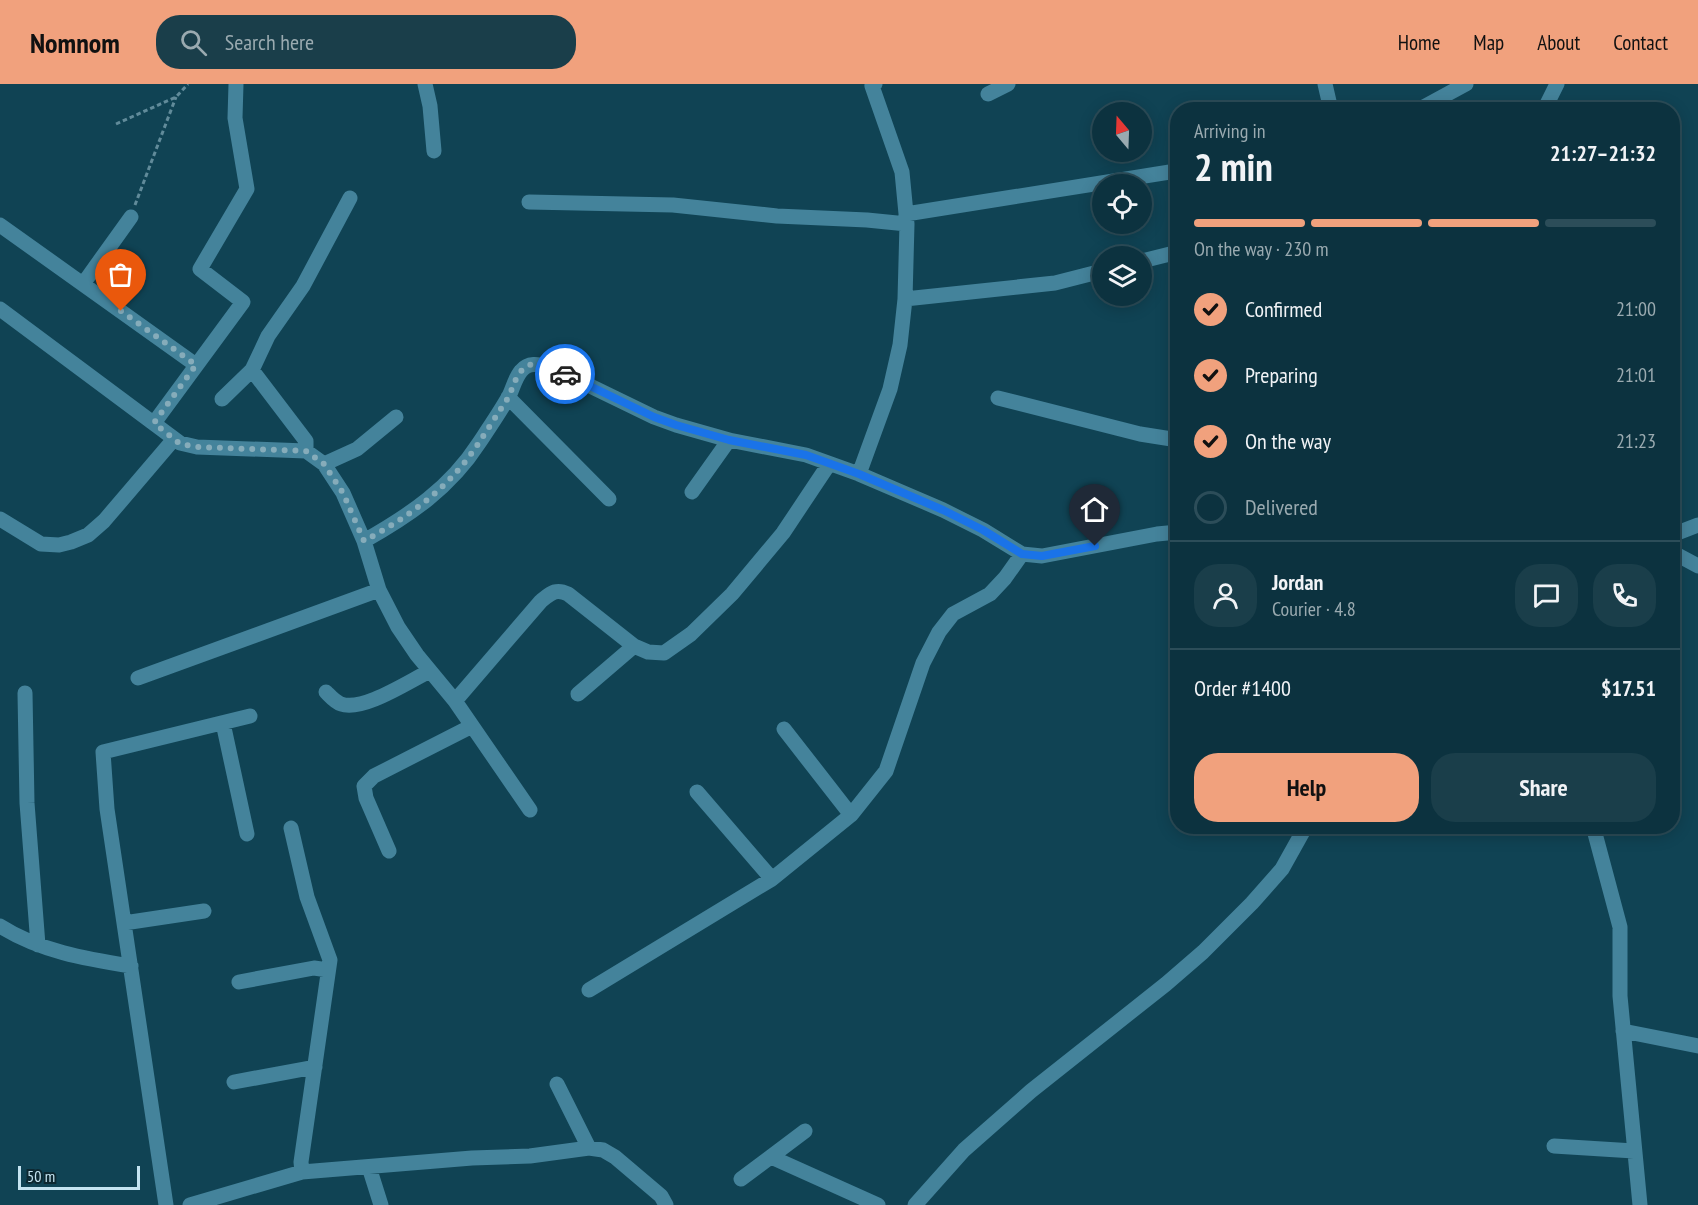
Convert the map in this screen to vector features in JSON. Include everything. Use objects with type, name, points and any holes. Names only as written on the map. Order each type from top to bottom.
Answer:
[{"type":"street","points":[[154,423],[243,302],[200,269],[247,189],[235,118],[236,84]]},
{"type":"street","points":[[425,84],[430,106],[434,151]]},
{"type":"street","points":[[859,474],[890,389],[900,345],[905,299],[907,219],[902,172],[872,86],[874,84]]},
{"type":"street","points":[[988,94],[1008,84]]},
{"type":"street","points":[[1325,84],[1329,102]]},
{"type":"street","points":[[1433,102],[1466,84]]},
{"type":"street","points":[[1548,102],[1557,84]]},
{"type":"street","points":[[530,202],[673,205],[777,216],[867,220],[907,219],[1170,172]]},
{"type":"street","points":[[222,399],[252,370],[268,336],[303,286],[350,198]]},
{"type":"street","points":[[83,284],[131,217]]},
{"type":"street","points":[[0,225],[196,365]]},
{"type":"street","points":[[1152,258],[1170,254]]},
{"type":"street","points":[[905,299],[1055,283],[1092,274]]},
{"type":"street","points":[[0,309],[180,444],[197,447],[306,451],[324,464],[343,493],[364,541],[380,590],[398,627],[455,701],[530,810]]},
{"type":"street","points":[[364,541],[414,511],[450,480],[478,444],[508,398],[521,371],[528,365],[538,364],[551,367],[654,417],[729,440],[806,455],[859,474],[943,510],[983,530],[1022,554],[1042,556],[1170,533]]},
{"type":"street","points":[[252,370],[306,441],[306,451]]},
{"type":"street","points":[[508,398],[609,499]]},
{"type":"street","points":[[998,398],[1140,434],[1170,439]]},
{"type":"street","points":[[324,464],[357,449],[396,417]]},
{"type":"street","points":[[0,519],[41,544],[59,545],[88,535],[105,521],[174,439]]},
{"type":"street","points":[[692,492],[729,440]]},
{"type":"street","points":[[455,701],[541,601],[552,592],[561,591],[568,594],[634,646],[648,652],[664,653],[692,634],[732,594],[783,532],[829,464]]},
{"type":"street","points":[[1680,532],[1698,525]]},
{"type":"street","points":[[589,990],[772,879],[851,815],[886,771],[923,663],[939,632],[953,614],[990,594],[1022,554]]},
{"type":"street","points":[[1680,556],[1698,566]]},
{"type":"street","points":[[138,678],[380,590]]},
{"type":"street","points":[[578,694],[634,646]]},
{"type":"street","points":[[326,692],[340,704],[354,706],[372,700],[430,671]]},
{"type":"street","points":[[25,693],[27,803],[38,945]]},
{"type":"street","points":[[166,1205],[106,809],[103,752],[250,716]]},
{"type":"street","points":[[223,723],[247,834]]},
{"type":"street","points":[[389,851],[366,798],[364,786],[374,776],[472,726]]},
{"type":"street","points":[[784,729],[851,815]]},
{"type":"street","points":[[696,792],[772,879]]},
{"type":"street","points":[[291,828],[307,897],[330,960],[301,1162],[302,1172]]},
{"type":"street","points":[[915,1205],[964,1150],[1031,1091],[1203,952],[1282,869],[1302,834]]},
{"type":"street","points":[[1595,834],[1620,927],[1620,996],[1640,1205]]},
{"type":"street","points":[[124,923],[204,911]]},
{"type":"street","points":[[1,932],[87,959],[131,966]]},
{"type":"street","points":[[239,982],[314,968],[328,970]]},
{"type":"street","points":[[1623,1031],[1698,1046]]},
{"type":"street","points":[[234,1082],[315,1067]]},
{"type":"street","points":[[557,1084],[589,1148]]},
{"type":"street","points":[[741,1179],[805,1131]]},
{"type":"street","points":[[1554,1146],[1634,1151]]},
{"type":"street","points":[[190,1205],[302,1172],[472,1158],[530,1156],[589,1148],[603,1150],[615,1157],[661,1196],[666,1205]]},
{"type":"street","points":[[771,1156],[878,1205]]},
{"type":"street","points":[[369,1167],[381,1205]]},
{"type":"path","points":[[131,217],[176,97],[188,84]]},
{"type":"path","points":[[116,124],[176,97]]},
{"type":"way so far","points":[[121,311],[196,365],[154,423],[180,444],[197,447],[306,451],[324,464],[343,493],[364,541],[414,511],[458,473],[508,398],[521,371],[528,365],[538,364],[551,367],[565,374]]},
{"type":"route","points":[[565,374],[654,417],[676,425],[729,440],[806,455],[859,474],[943,510],[983,530],[1022,554],[1042,556],[1095,546]]}]
